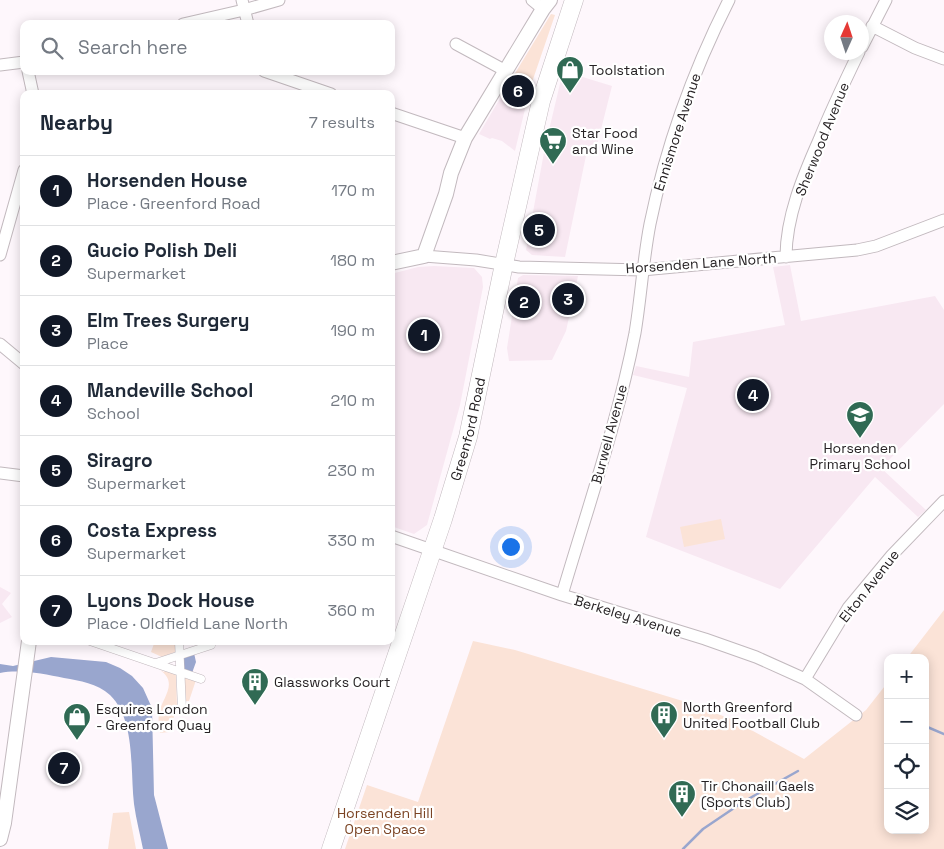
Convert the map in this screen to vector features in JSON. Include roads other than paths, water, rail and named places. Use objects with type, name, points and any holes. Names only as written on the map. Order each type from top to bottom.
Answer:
[{"type":"main road","name":"Greenford Road","points":[[331,849],[433,550],[468,438],[504,264],[541,102],[574,0]]},
{"type":"street","points":[[196,20],[243,5],[278,0]]},
{"type":"street","name":"Ennismore Avenue","points":[[642,270],[666,158],[684,103],[729,0]]},
{"type":"street","points":[[869,32],[886,0]]},
{"type":"street","points":[[395,262],[424,256],[446,194],[451,173],[465,138],[506,71],[542,3]]},
{"type":"street","points":[[243,5],[247,20]]},
{"type":"street","points":[[872,26],[915,48],[944,59]]},
{"type":"street","points":[[456,44],[506,71]]},
{"type":"street","name":"Sherwood Avenue","points":[[786,257],[793,212],[804,174],[855,60]]},
{"type":"street","points":[[0,65],[20,62]]},
{"type":"street","points":[[29,75],[32,90]]},
{"type":"street","points":[[276,75],[320,90]]},
{"type":"street","points":[[395,115],[465,138]]},
{"type":"street","points":[[0,255],[20,184]]},
{"type":"street","name":"Horsenden Lane North","points":[[424,256],[476,260],[519,267],[642,270],[857,250],[876,246],[944,220]]},
{"type":"street","name":"Burwell Avenue","points":[[562,596],[607,443],[626,370],[635,332],[642,270]]},
{"type":"street","points":[[0,344],[20,361]]},
{"type":"street","points":[[0,473],[20,476]]},
{"type":"street","name":"Elton Avenue","points":[[805,679],[848,608],[892,555],[944,501]]},
{"type":"street","name":"Berkeley Avenue","points":[[395,537],[562,596],[705,639],[756,657],[805,679],[856,715]]},
{"type":"street","points":[[0,839],[4,823],[28,645]]},
{"type":"street","points":[[101,645],[144,661],[156,663],[201,678]]},
{"type":"street","points":[[179,645],[182,708]]},
{"type":"street","points":[[156,663],[211,645]]},
{"type":"water","points":[[194,653],[196,662],[192,673],[184,670],[184,656]]},
{"type":"water","points":[[51,657],[106,662],[132,676],[143,688],[152,708],[154,795],[168,849],[143,849],[134,804],[128,732],[124,718],[110,695],[94,685],[76,680],[32,672],[0,673],[0,664],[13,666]]},
{"type":"waterway","points":[[929,728],[944,734]]},
{"type":"waterway","points":[[683,849],[703,829],[743,802],[798,771]]},
{"type":"place","name":"Costa Express","points":[[518,91]]},
{"type":"place","name":"Toolstation","points":[[570,94]]},
{"type":"place","name":"Star Food and Wine","points":[[553,165]]},
{"type":"place","name":"Siragro","points":[[539,230]]},
{"type":"place","name":"Elm Trees Surgery","points":[[568,299]]},
{"type":"place","name":"Gucio Polish Deli","points":[[524,302]]},
{"type":"place","name":"Horsenden House","points":[[424,335]]},
{"type":"place","name":"Mandeville School","points":[[753,395]]},
{"type":"place","name":"Horsenden Primary School","points":[[860,439]]},
{"type":"place","name":"Glassworks Court","points":[[255,706]]},
{"type":"place","name":"North Greenford United Football Club","points":[[664,739]]},
{"type":"place","name":"Esquires London - Greenford Quay","points":[[77,741]]},
{"type":"place","name":"Lyons Dock House","points":[[64,768]]},
{"type":"place","name":"Tir Chonaill Gaels (Sports Club)","points":[[682,818]]},
{"type":"park label","name":"Horsenden Hill Open Space","points":[[385,822]]}]
